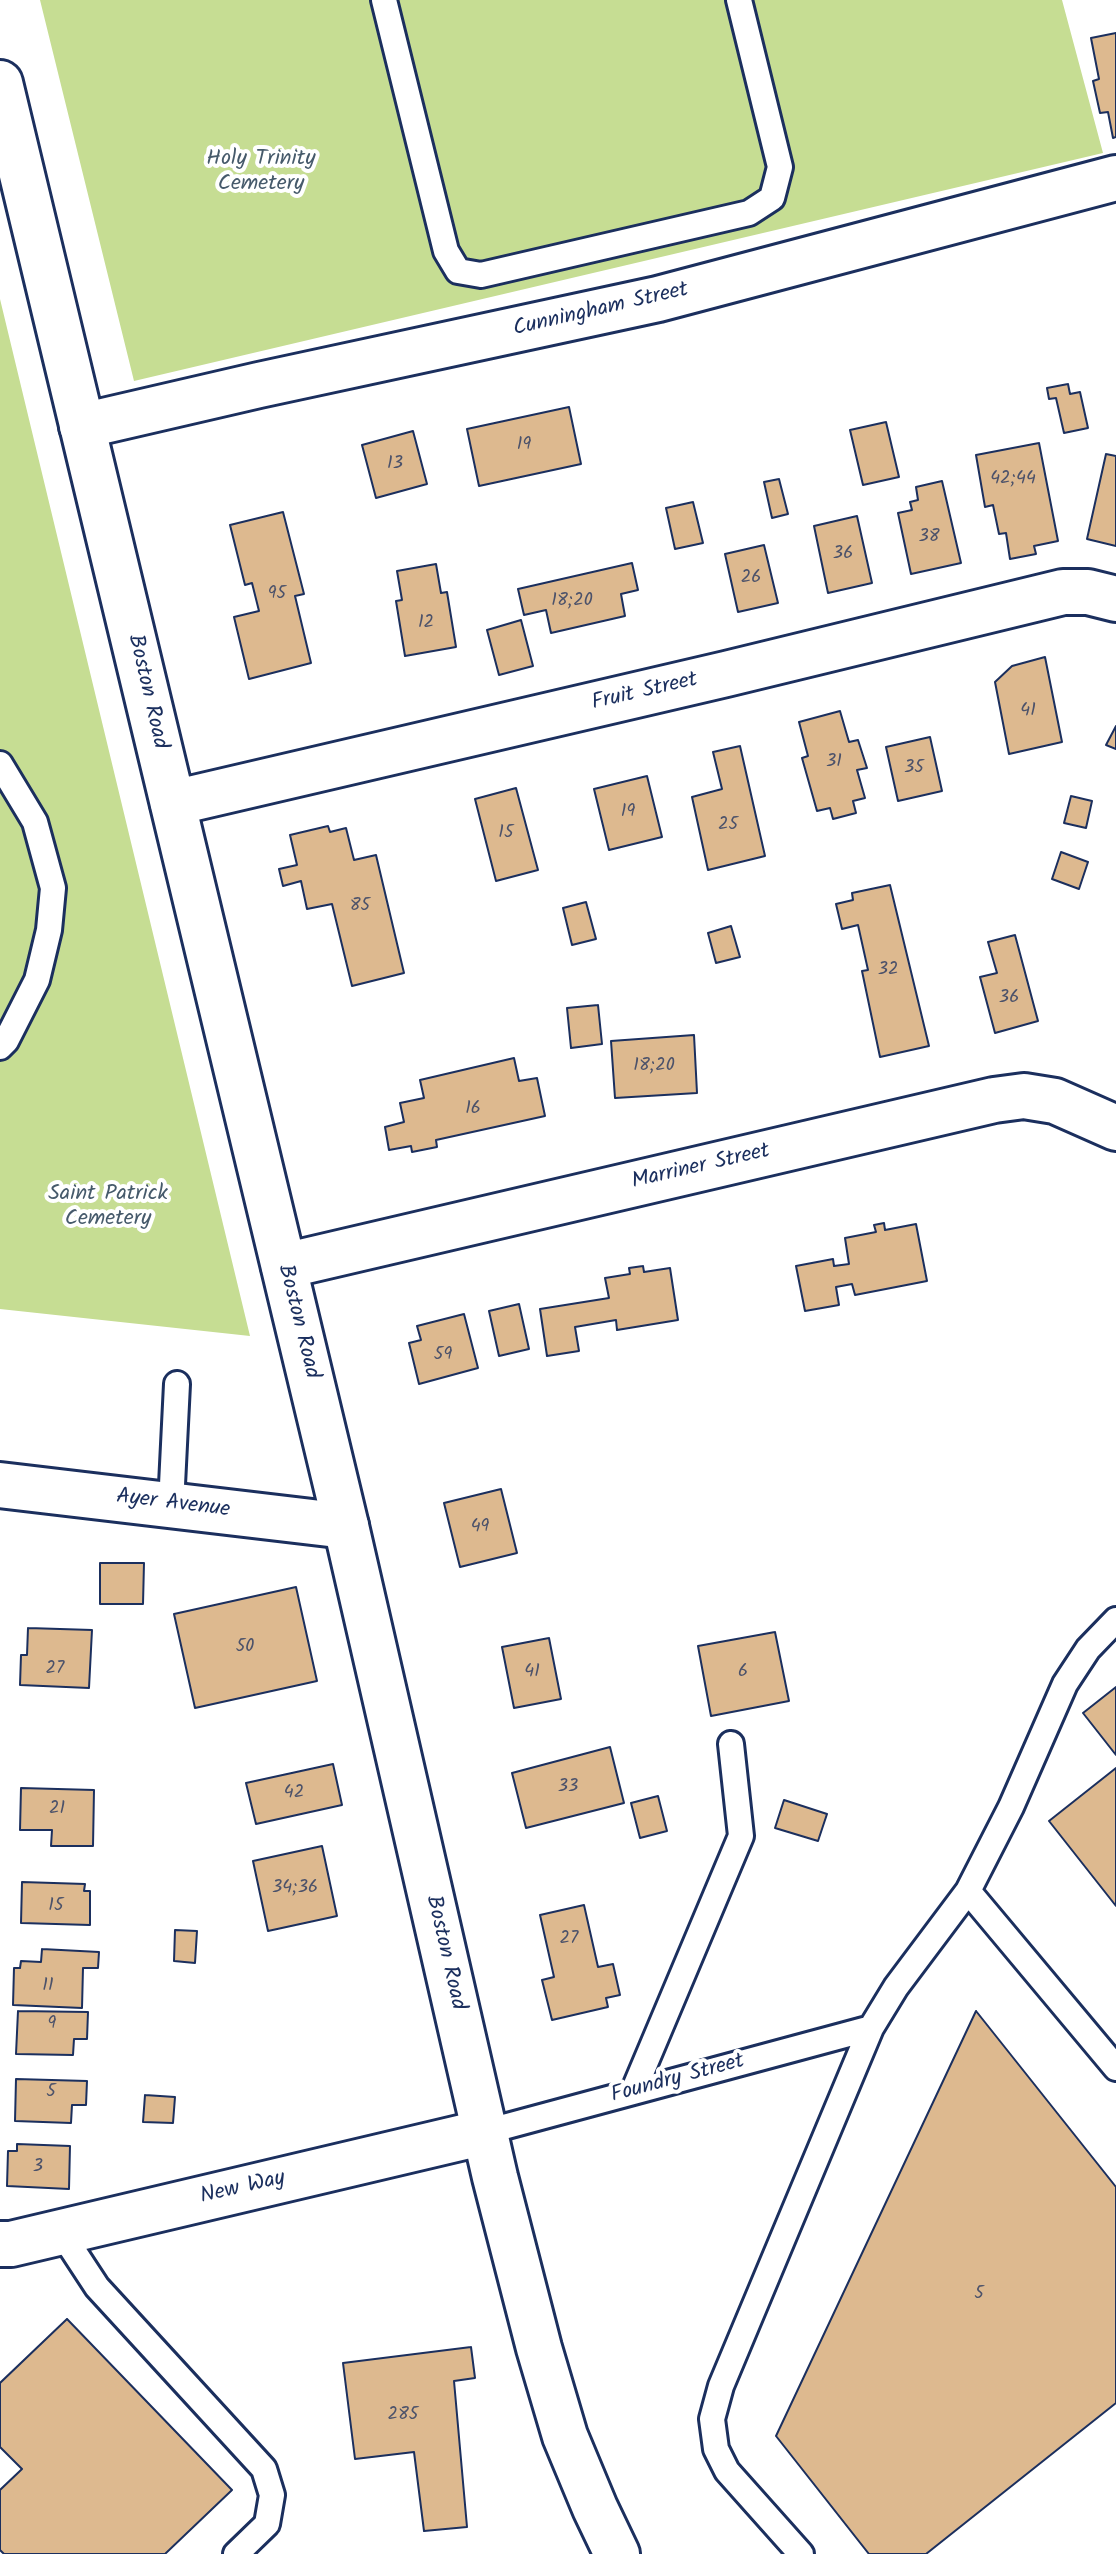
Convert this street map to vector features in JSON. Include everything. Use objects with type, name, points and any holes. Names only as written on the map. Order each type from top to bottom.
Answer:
[{"type":"street","name":"Boston Road","points":[[0,83],[346,1526],[485,2132],[539,2348],[565,2436],[617,2554]]},
{"type":"street","name":"Cunningham Street","points":[[82,426],[658,299],[1116,178]]},
{"type":"street","name":"Fruit Street","points":[[173,803],[1063,592],[1088,592],[1116,599]]},
{"type":"street","name":"Marriner Street","points":[[284,1266],[994,1100],[1024,1096],[1055,1101],[1116,1128]]},
{"type":"street","name":"Ayer Avenue","points":[[0,1485],[346,1526]]},
{"type":"street","name":"New Way","points":[[0,2244],[11,2244],[485,2132]]},
{"type":"lane","points":[[384,0],[446,251],[458,271],[481,275],[749,213],[772,198],[780,167],[739,0]]},
{"type":"lane","points":[[0,764],[35,822],[53,888],[49,930],[37,980],[0,1047]]},
{"type":"lane","points":[[171,1505],[177,1384]]},
{"type":"lane","points":[[801,2554],[727,2471],[716,2449],[712,2419],[721,2386],[871,2028],[896,1987],[968,1891],[1011,1807],[1065,1684],[1088,1649],[1116,1620]]},
{"type":"lane","points":[[633,2092],[741,1836],[731,1744]]},
{"type":"lane","points":[[968,1891],[1116,2068]]},
{"type":"lane","name":"Foundry Street","points":[[485,2132],[871,2028]]},
{"type":"lane","points":[[61,2232],[97,2287],[264,2469],[272,2495],[267,2524],[236,2554]]},
{"type":"green space","name":"Holy Trinity Cemetery","points":[[40,0],[1062,0],[1103,153],[134,381]]},
{"type":"green space","name":"Saint Patrick Cemetery","points":[[0,299],[250,1336],[0,1309]]},
{"type":"building","points":[[1116,33],[1116,137],[1113,138],[1108,112],[1100,113],[1093,81],[1099,79],[1091,38]]},
{"type":"building","points":[[1068,384],[1070,394],[1080,392],[1088,428],[1064,433],[1056,398],[1049,399],[1047,388]]},
{"type":"building","points":[[569,407],[581,464],[479,486],[467,429]]},
{"type":"building","points":[[886,422],[899,477],[863,485],[850,430]]},
{"type":"building","points":[[413,431],[427,484],[376,498],[362,445]]},
{"type":"building","points":[[1039,443],[1058,541],[1034,546],[1036,554],[1010,559],[1006,533],[999,534],[993,505],[985,507],[976,455]]},
{"type":"building","points":[[1106,454],[1116,456],[1116,546],[1087,539]]},
{"type":"building","points":[[779,479],[788,514],[772,518],[764,482]]},
{"type":"building","points":[[942,481],[961,563],[911,574],[898,513],[912,510],[910,502],[918,500],[916,487]]},
{"type":"building","points":[[693,502],[703,543],[675,549],[666,508]]},
{"type":"building","points":[[283,512],[304,594],[295,596],[311,663],[249,679],[234,617],[259,611],[252,583],[245,585],[230,525]]},
{"type":"building","points":[[857,516],[872,583],[828,593],[814,526]]},
{"type":"building","points":[[764,545],[778,603],[738,612],[725,554]]},
{"type":"building","points":[[632,563],[638,590],[621,594],[625,616],[551,633],[546,610],[524,615],[518,589]]},
{"type":"building","points":[[436,564],[441,593],[447,592],[456,647],[405,656],[396,601],[402,600],[397,571]]},
{"type":"building","points":[[521,620],[533,666],[499,675],[487,630]]},
{"type":"building","points":[[1045,657],[1062,742],[1009,754],[995,682],[1012,666]]},
{"type":"building","points":[[840,711],[849,742],[858,740],[867,768],[857,770],[865,798],[853,801],[856,813],[833,819],[830,808],[817,811],[802,758],[808,756],[799,722]]},
{"type":"building","points":[[1116,726],[1116,749],[1106,745]]},
{"type":"building","points":[[930,737],[942,791],[898,801],[886,747]]},
{"type":"building","points":[[740,746],[765,856],[708,870],[692,797],[722,789],[713,752]]},
{"type":"building","points":[[647,776],[662,837],[609,850],[594,789]]},
{"type":"building","points":[[516,788],[538,870],[496,881],[475,799]]},
{"type":"building","points":[[1071,796],[1092,801],[1086,828],[1064,823]]},
{"type":"building","points":[[328,826],[330,832],[346,828],[354,860],[376,855],[404,973],[352,986],[332,904],[307,909],[301,881],[283,886],[279,869],[297,865],[290,835]]},
{"type":"building","points":[[1061,852],[1088,862],[1079,889],[1052,879]]},
{"type":"building","points":[[890,885],[929,1046],[880,1057],[862,971],[868,970],[858,925],[842,929],[836,904],[853,900],[852,893]]},
{"type":"building","points":[[586,902],[596,939],[572,945],[563,908]]},
{"type":"building","points":[[731,926],[740,957],[716,963],[708,933]]},
{"type":"building","points":[[1015,935],[1038,1021],[995,1033],[980,977],[997,973],[988,942]]},
{"type":"building","points":[[598,1005],[602,1044],[571,1048],[567,1008]]},
{"type":"building","points":[[694,1035],[697,1093],[615,1098],[611,1041]]},
{"type":"building","points":[[514,1058],[519,1081],[537,1078],[545,1116],[436,1140],[437,1147],[412,1152],[411,1146],[389,1150],[385,1127],[404,1122],[400,1103],[424,1098],[420,1080]]},
{"type":"building","points":[[884,1223],[885,1230],[916,1224],[927,1281],[855,1295],[852,1284],[836,1287],[839,1305],[805,1311],[796,1266],[833,1259],[834,1266],[849,1264],[845,1238],[876,1232],[874,1225]]},
{"type":"building","points":[[643,1266],[644,1272],[670,1268],[678,1320],[617,1330],[616,1320],[575,1327],[579,1351],[547,1356],[540,1309],[609,1298],[605,1278],[630,1274],[629,1268]]},
{"type":"building","points":[[519,1304],[529,1349],[499,1356],[489,1311]]},
{"type":"building","points":[[464,1314],[478,1368],[419,1384],[409,1343],[421,1340],[417,1326]]},
{"type":"building","points":[[501,1489],[517,1553],[460,1567],[444,1503]]},
{"type":"building","points":[[100,1563],[144,1563],[143,1604],[100,1604]]},
{"type":"building","points":[[296,1587],[317,1681],[195,1708],[174,1614]]},
{"type":"building","points":[[28,1628],[92,1630],[89,1688],[20,1685],[21,1655],[27,1655]]},
{"type":"building","points":[[775,1632],[789,1701],[711,1716],[698,1646]]},
{"type":"building","points":[[549,1638],[561,1699],[514,1708],[502,1647]]},
{"type":"building","points":[[1116,1687],[1116,1755],[1083,1713]]},
{"type":"building","points":[[610,1747],[624,1803],[526,1828],[512,1773]]},
{"type":"building","points":[[333,1764],[342,1805],[256,1824],[246,1783]]},
{"type":"building","points":[[1116,1768],[1116,1906],[1049,1821]]},
{"type":"building","points":[[21,1788],[94,1790],[93,1846],[51,1846],[52,1830],[20,1830]]},
{"type":"building","points":[[658,1796],[667,1831],[640,1838],[631,1803]]},
{"type":"building","points":[[784,1800],[827,1814],[818,1841],[775,1828]]},
{"type":"building","points":[[322,1846],[337,1916],[268,1931],[253,1861]]},
{"type":"building","points":[[22,1882],[85,1884],[84,1891],[90,1891],[90,1925],[21,1923]]},
{"type":"building","points":[[584,1905],[598,1967],[613,1964],[620,1995],[606,1998],[608,2007],[552,2020],[542,1980],[554,1977],[540,1915]]},
{"type":"building","points":[[175,1930],[197,1931],[195,1963],[174,1961]]},
{"type":"building","points":[[42,1949],[99,1952],[98,1968],[83,1968],[82,2008],[13,2005],[14,1968],[20,1968],[21,1961],[41,1962]]},
{"type":"building","points":[[18,2011],[88,2012],[87,2039],[74,2039],[73,2055],[16,2054]]},
{"type":"building","points":[[976,2011],[1116,2187],[1116,2403],[926,2554],[869,2554],[776,2436]]},
{"type":"building","points":[[16,2079],[87,2081],[86,2105],[72,2105],[71,2123],[15,2121]]},
{"type":"building","points":[[145,2095],[175,2097],[173,2123],[143,2122]]},
{"type":"building","points":[[17,2144],[70,2146],[69,2189],[7,2186],[8,2151],[17,2151]]},
{"type":"building","points":[[67,2319],[232,2490],[165,2554],[4,2554],[0,2550],[0,2490],[22,2469],[0,2447],[0,2383]]},
{"type":"building","points":[[471,2347],[475,2378],[454,2381],[467,2527],[424,2531],[414,2452],[355,2459],[343,2363]]}]
